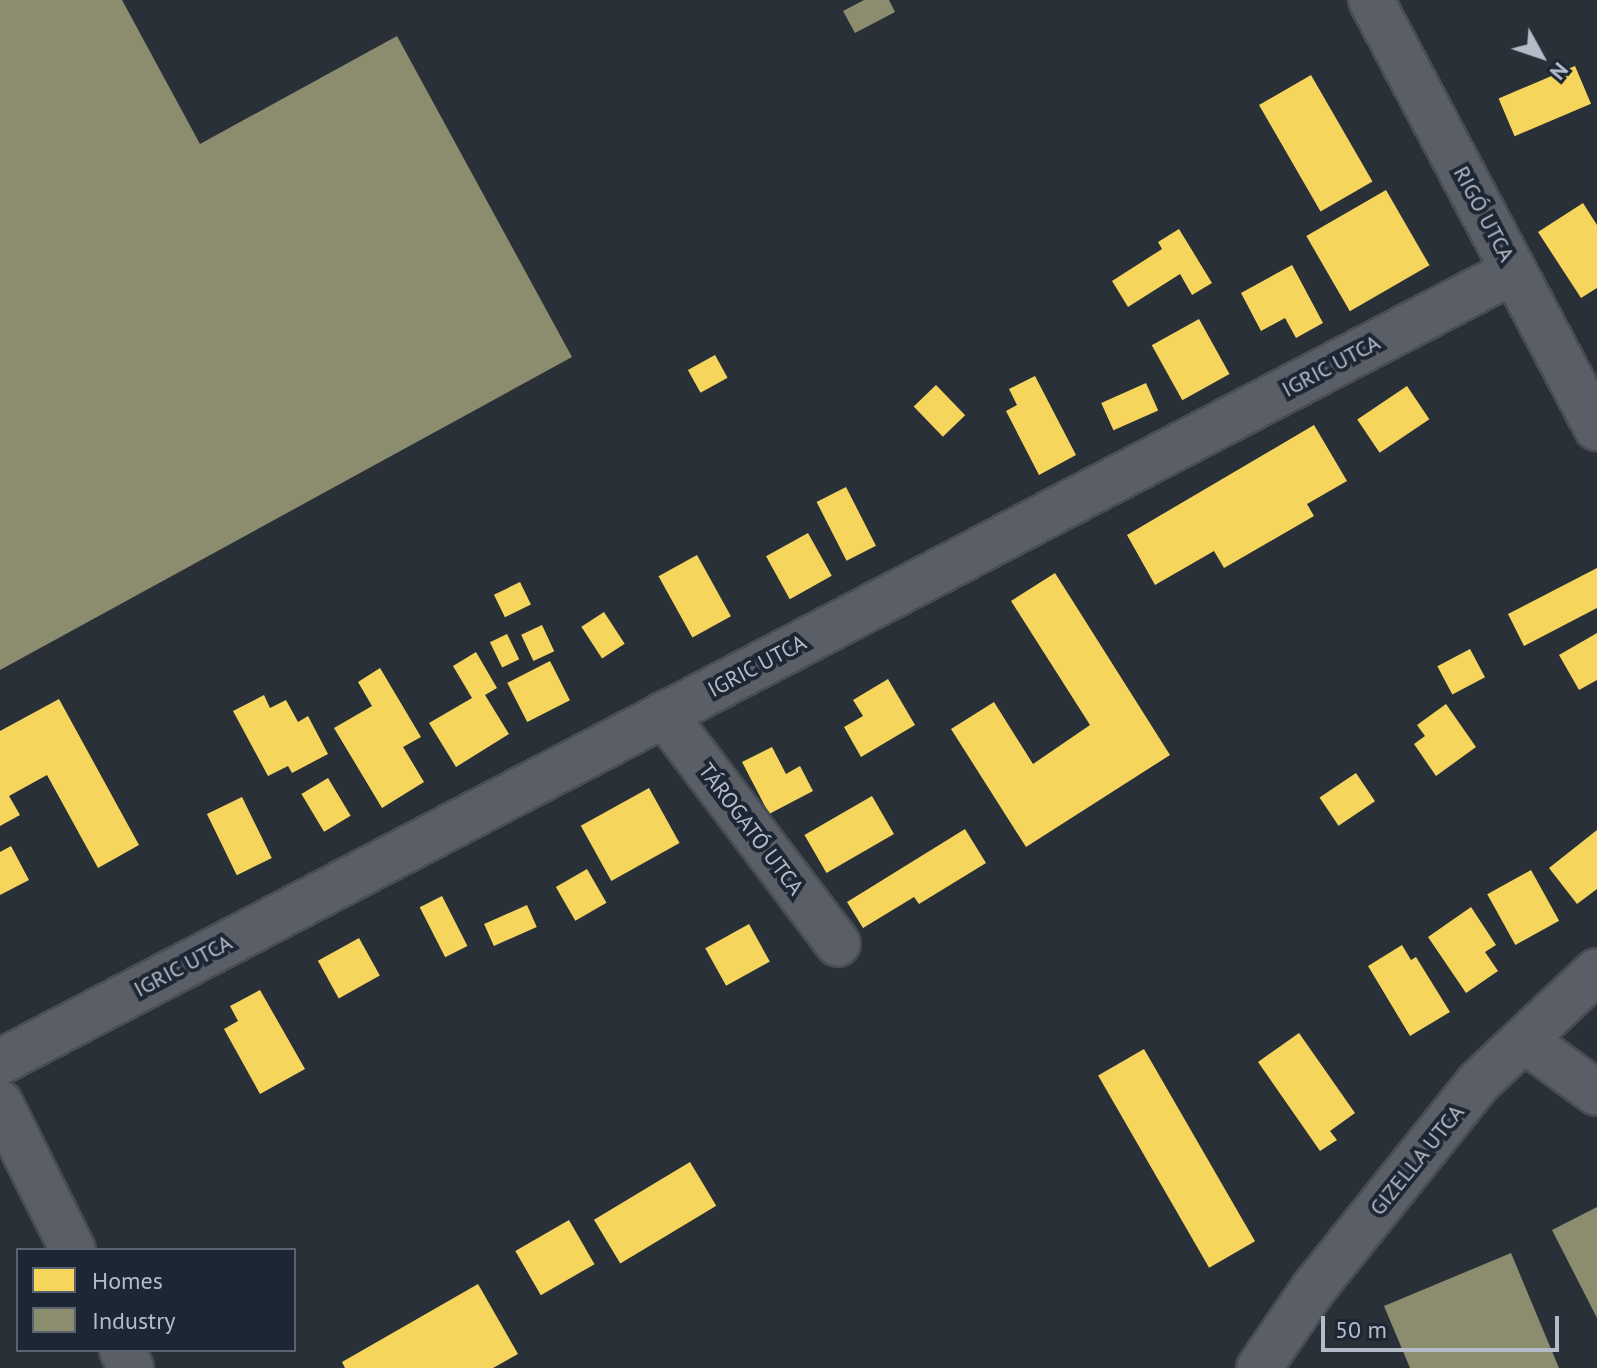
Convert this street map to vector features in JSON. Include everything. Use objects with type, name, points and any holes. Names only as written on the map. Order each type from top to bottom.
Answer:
[{"type":"street","name":"RIGÓ UTCA","points":[[1371,0],[1597,428]]},
{"type":"street","name":"IGRIC UTCA","points":[[0,1062],[1514,271]]},
{"type":"street","name":"TÁROGATÓ UTCA","points":[[664,714],[838,944]]},
{"type":"street","name":"GIZELLA UTCA","points":[[1259,1368],[1313,1289],[1478,1083],[1597,971]]},
{"type":"street","points":[[1524,1040],[1597,1093]]},
{"type":"street","points":[[0,1103],[72,1248]]},
{"type":"building: Homes","points":[[1575,66],[1591,104],[1515,136],[1499,98]]},
{"type":"building: Homes","points":[[1311,75],[1372,182],[1321,212],[1259,105]]},
{"type":"building: Homes","points":[[1386,190],[1430,265],[1350,311],[1306,236]]},
{"type":"building: Homes","points":[[1583,203],[1597,225],[1597,288],[1581,298],[1538,232]]},
{"type":"building: Homes","points":[[1179,229],[1212,283],[1192,295],[1180,274],[1128,307],[1112,281],[1162,249],[1158,242]]},
{"type":"building: Homes","points":[[1292,265],[1323,323],[1296,338],[1285,318],[1261,331],[1241,293]]},
{"type":"building: Homes","points":[[1199,319],[1230,374],[1182,400],[1152,345]]},
{"type":"building: Homes","points":[[715,355],[728,378],[700,393],[688,370]]},
{"type":"building: Homes","points":[[1035,376],[1076,455],[1039,475],[1006,411],[1017,405],[1009,389]]},
{"type":"building: Homes","points":[[1146,383],[1158,410],[1113,430],[1101,403]]},
{"type":"building: Homes","points":[[936,385],[965,415],[943,437],[914,407]]},
{"type":"building: Homes","points":[[1407,386],[1429,419],[1380,453],[1357,420]]},
{"type":"building: Homes","points":[[1314,425],[1347,481],[1307,504],[1314,516],[1224,568],[1214,551],[1155,585],[1127,535]]},
{"type":"building: Homes","points":[[846,487],[876,546],[847,561],[817,502]]},
{"type":"building: Homes","points":[[808,533],[832,576],[790,599],[766,556]]},
{"type":"building: Homes","points":[[697,555],[731,616],[692,638],[659,576]]},
{"type":"building: Homes","points":[[1597,568],[1597,608],[1524,646],[1508,614]]},
{"type":"building: Homes","points":[[1055,573],[1170,755],[1026,847],[951,729],[994,702],[1033,764],[1090,725],[1011,601]]},
{"type":"building: Homes","points":[[520,582],[531,604],[505,617],[494,595]]},
{"type":"building: Homes","points":[[604,612],[625,644],[602,659],[581,627]]},
{"type":"building: Homes","points":[[542,625],[554,651],[533,661],[521,635]]},
{"type":"building: Homes","points":[[1597,633],[1597,680],[1579,690],[1559,655]]},
{"type":"building: Homes","points":[[507,634],[519,659],[502,667],[490,642]]},
{"type":"building: Homes","points":[[1470,649],[1485,677],[1452,695],[1437,666]]},
{"type":"building: Homes","points":[[476,652],[497,688],[485,695],[509,734],[456,767],[429,723],[472,698],[453,666]]},
{"type":"building: Homes","points":[[550,661],[570,700],[527,722],[507,683]]},
{"type":"building: Homes","points":[[380,668],[421,737],[403,747],[424,782],[382,808],[334,728],[372,706],[358,682]]},
{"type":"building: Homes","points":[[888,679],[915,725],[861,757],[844,727],[863,716],[853,700]]},
{"type":"building: Homes","points":[[264,695],[270,708],[286,700],[298,722],[308,716],[328,754],[292,773],[288,766],[268,776],[233,711]]},
{"type":"building: Homes","points":[[59,699],[139,845],[98,868],[47,775],[9,796],[20,815],[0,826],[0,731]]},
{"type":"building: Homes","points":[[1446,704],[1476,747],[1436,776],[1414,744],[1425,736],[1417,725]]},
{"type":"building: Homes","points":[[772,747],[786,774],[800,766],[813,791],[769,814],[742,762]]},
{"type":"building: Homes","points":[[1356,773],[1375,801],[1339,826],[1320,798]]},
{"type":"building: Homes","points":[[328,778],[351,816],[324,832],[301,794]]},
{"type":"building: Homes","points":[[649,788],[680,843],[611,881],[581,826]]},
{"type":"building: Homes","points":[[872,796],[894,834],[826,873],[804,835]]},
{"type":"building: Homes","points":[[242,797],[272,858],[237,875],[207,814]]},
{"type":"building: Homes","points":[[965,829],[986,863],[919,904],[914,897],[863,928],[847,902]]},
{"type":"building: Homes","points":[[1597,830],[1597,889],[1577,904],[1549,868]]},
{"type":"building: Homes","points":[[11,846],[29,880],[0,895],[0,852]]},
{"type":"building: Homes","points":[[587,869],[606,903],[575,921],[556,887]]},
{"type":"building: Homes","points":[[1531,870],[1559,921],[1515,945],[1487,894]]},
{"type":"building: Homes","points":[[442,896],[467,946],[445,957],[420,907]]},
{"type":"building: Homes","points":[[527,905],[537,927],[494,946],[484,924]]},
{"type":"building: Homes","points":[[1471,907],[1496,945],[1485,952],[1498,971],[1466,993],[1428,937]]},
{"type":"building: Homes","points":[[749,924],[770,962],[726,986],[705,948]]},
{"type":"building: Homes","points":[[359,938],[380,976],[339,998],[318,961]]},
{"type":"building: Homes","points":[[1402,945],[1411,960],[1416,957],[1450,1012],[1410,1036],[1368,966]]},
{"type":"building: Homes","points":[[260,990],[305,1069],[260,1094],[224,1029],[238,1021],[230,1006]]},
{"type":"building: Homes","points":[[1299,1033],[1355,1113],[1330,1131],[1337,1140],[1320,1151],[1258,1062]]},
{"type":"building: Homes","points":[[1144,1049],[1255,1241],[1209,1268],[1098,1076]]},
{"type":"building: Homes","points":[[690,1162],[716,1206],[620,1263],[594,1220]]},
{"type":"building: Homes","points":[[569,1220],[594,1264],[541,1295],[515,1251]]},
{"type":"building: Homes","points":[[478,1284],[518,1354],[493,1368],[345,1368],[342,1362]]},
{"type":"building: Industry","points":[[0,0],[122,0],[200,144],[397,36],[572,357],[0,670]]},
{"type":"building: Industry","points":[[864,0],[889,0],[895,12],[855,33],[843,11]]},
{"type":"building: Industry","points":[[1597,1207],[1597,1318],[1552,1230]]},
{"type":"building: Industry","points":[[1511,1253],[1559,1368],[1410,1368],[1384,1306]]}]
